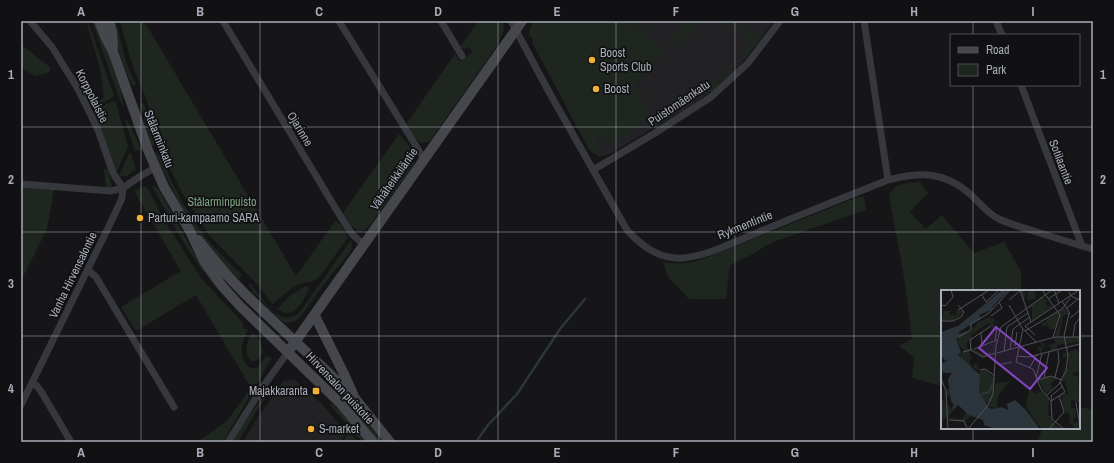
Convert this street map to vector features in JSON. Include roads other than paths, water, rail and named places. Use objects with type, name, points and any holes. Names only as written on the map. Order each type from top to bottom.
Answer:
[{"type":"main road","name":"Stålarminkatu","points":[[99,21],[104,36],[113,52],[148,150],[204,261],[222,286],[240,306],[288,352]]},
{"type":"main road","name":"Stålarminkatu","points":[[109,21],[112,32],[113,52]]},
{"type":"main road","name":"Vähäheikkiläntie","points":[[288,352],[522,21]]},
{"type":"main road","name":"Stålarminkatu","points":[[190,231],[226,274],[295,342]]},
{"type":"main road","points":[[314,316],[344,374],[354,397]]},
{"type":"main road","name":"Hirvensalon puistotie","points":[[295,342],[354,397],[390,442]]},
{"type":"main road","name":"Hirvensalon puistotie","points":[[288,352],[346,409],[373,442]]},
{"type":"street","name":"Korppolaistie","points":[[30,21],[52,47],[78,89],[98,130],[113,174],[123,188]]},
{"type":"street","name":"Ojarinne","points":[[223,21],[338,214],[352,234],[364,245]]},
{"type":"street","points":[[339,21],[424,159]]},
{"type":"street","points":[[441,21],[462,56]]},
{"type":"street","name":"Rykmentintie","points":[[511,21],[627,230],[640,244],[661,255],[677,258],[692,257],[726,245],[888,180],[903,176],[921,174],[946,178],[960,186],[996,217],[1022,228],[1093,249]]},
{"type":"street","name":"Puistomäenkatu","points":[[593,170],[711,97],[748,63],[780,21]]},
{"type":"street","points":[[864,21],[888,180]]},
{"type":"street","points":[[996,21],[1002,34]]},
{"type":"street","name":"Sotilaantie","points":[[1020,86],[1082,246]]},
{"type":"street","points":[[21,184],[111,191],[123,188],[156,167]]},
{"type":"street","name":"Vanha Hirvensalontie","points":[[21,405],[122,198],[123,188]]},
{"type":"street","points":[[88,270],[96,277],[174,407]]},
{"type":"street","points":[[228,442],[262,388],[288,352]]},
{"type":"street","points":[[32,383],[37,386],[42,393],[71,442]]},
{"type":"waterway","points":[[476,442],[488,425],[517,394],[560,329],[585,299]]},
{"type":"place","name":"Boost Sports Club","points":[[592,60]]},
{"type":"place","name":"Boost","points":[[596,89]]},
{"type":"place","name":"Parturi-kampaamo SARA","points":[[140,218]]},
{"type":"place","name":"Majakkaranta","points":[[316,391]]},
{"type":"place","name":"S-market","points":[[311,429]]},
{"type":"park label","name":"Stålarminpuisto","points":[[222,202]]}]
